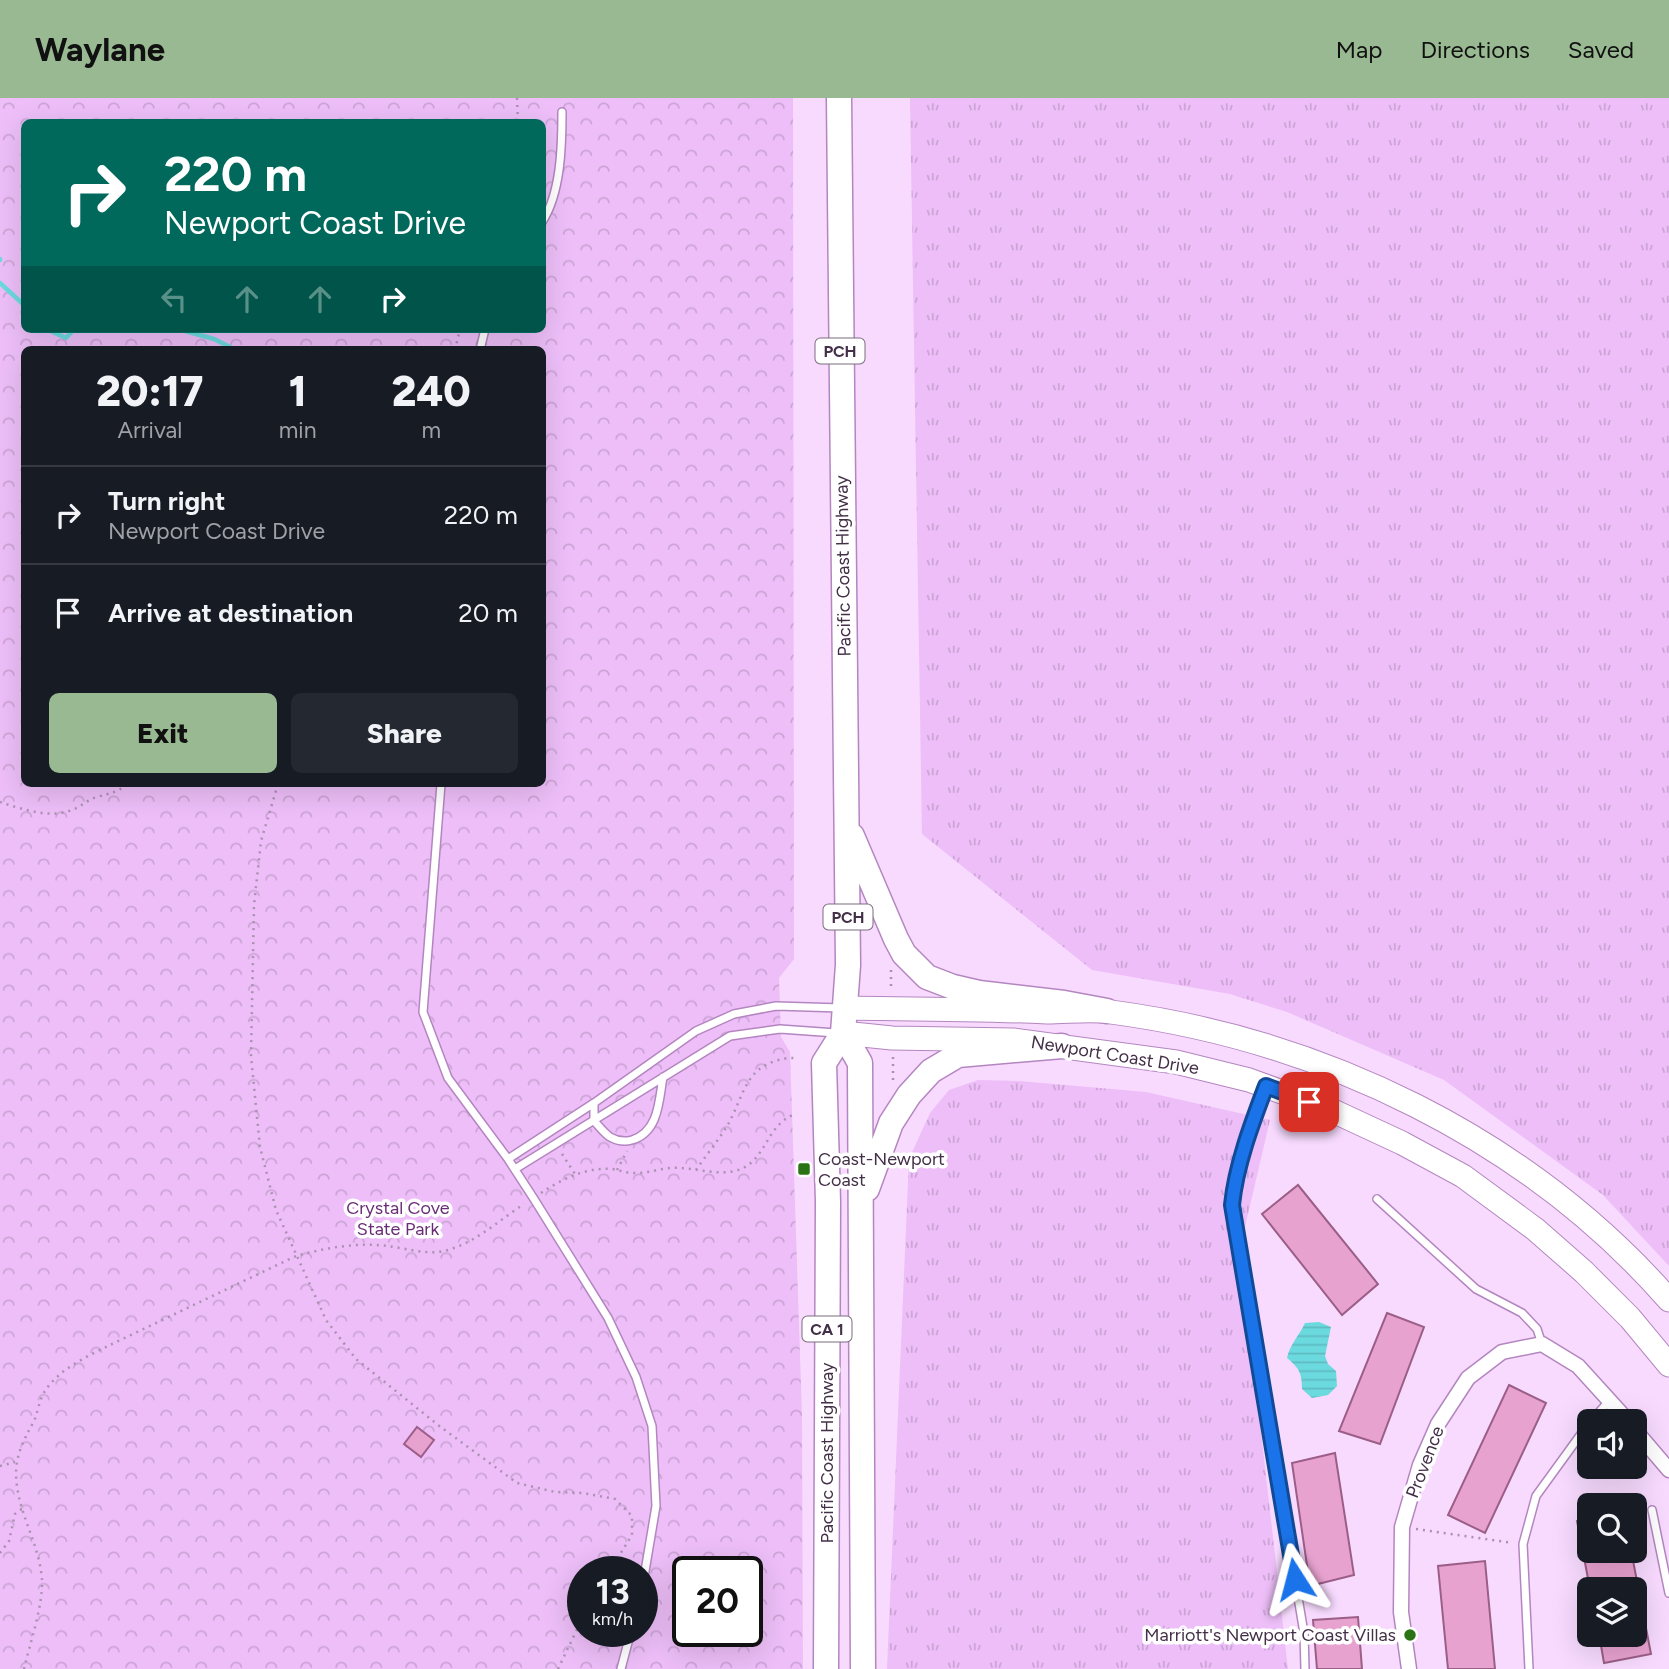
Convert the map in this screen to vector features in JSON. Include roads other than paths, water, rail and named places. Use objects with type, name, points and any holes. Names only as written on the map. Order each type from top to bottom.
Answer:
[{"type":"highway","name":"Pacific Coast Highway","points":[[826,1669],[828,1202],[824,1063],[843,1033],[848,965],[839,98]]},
{"type":"highway","points":[[848,826],[896,939],[904,954],[927,977],[979,993],[1064,1003],[1107,1012]]},
{"type":"highway","name":"Pacific Coast Highway","points":[[843,1033],[860,1063],[863,1669]]},
{"type":"highway","points":[[861,1206],[891,1123],[909,1095],[931,1071],[958,1055],[1062,1046]]},
{"type":"main road","name":"Newport Coast Drive","points":[[845,1008],[1107,1012],[1196,1027],[1276,1047],[1330,1067],[1434,1114],[1534,1176],[1616,1245],[1669,1300]]},
{"type":"main road","name":"Newport Coast Drive","points":[[843,1033],[892,1038],[1013,1040],[1176,1062],[1266,1086],[1354,1121],[1463,1176],[1535,1229],[1584,1272],[1630,1318],[1669,1365]]},
{"type":"street","points":[[1542,1344],[1578,1366],[1618,1409]]},
{"type":"street","name":"Provence","points":[[1409,1669],[1401,1612],[1402,1527],[1420,1465],[1438,1424],[1468,1378],[1502,1352],[1542,1344]]},
{"type":"street","points":[[1647,1444],[1669,1470]]},
{"type":"lane","points":[[546,216],[559,170],[562,112]]},
{"type":"lane","points":[[440,787],[423,1012],[448,1078],[508,1158],[534,1199],[608,1318],[636,1377],[652,1426],[656,1506],[648,1556]]},
{"type":"lane","points":[[508,1158],[594,1103],[696,1031],[734,1014],[776,1006],[845,1008]]},
{"type":"lane","points":[[515,1169],[730,1036],[780,1028],[843,1033]]},
{"type":"lane","points":[[594,1103],[594,1121],[610,1137],[628,1141],[640,1136],[651,1126],[657,1112],[663,1077]]},
{"type":"lane","points":[[1266,1086],[1234,1189],[1232,1205],[1304,1633],[1305,1669]]},
{"type":"lane","points":[[1377,1199],[1476,1289],[1522,1313],[1537,1329],[1542,1344]]},
{"type":"lane","points":[[1602,1409],[1610,1400]]},
{"type":"lane","points":[[1530,1669],[1523,1544],[1536,1496],[1577,1440]]},
{"type":"lane","points":[[1652,1510],[1669,1593]]},
{"type":"lane","points":[[621,1669],[627,1647]]},
{"type":"waterway","points":[[0,283],[21,302]]},
{"type":"waterway","points":[[55,333],[66,338],[70,333]]},
{"type":"waterway","points":[[192,333],[228,346]]},
{"type":"place","name":"Coast-Newport Coast","points":[[804,1169]]},
{"type":"place","name":"Marriott's Newport Coast Villas","points":[[1410,1635]]},
{"type":"park label","name":"Crystal Cove State Park","points":[[398,1218]]}]
